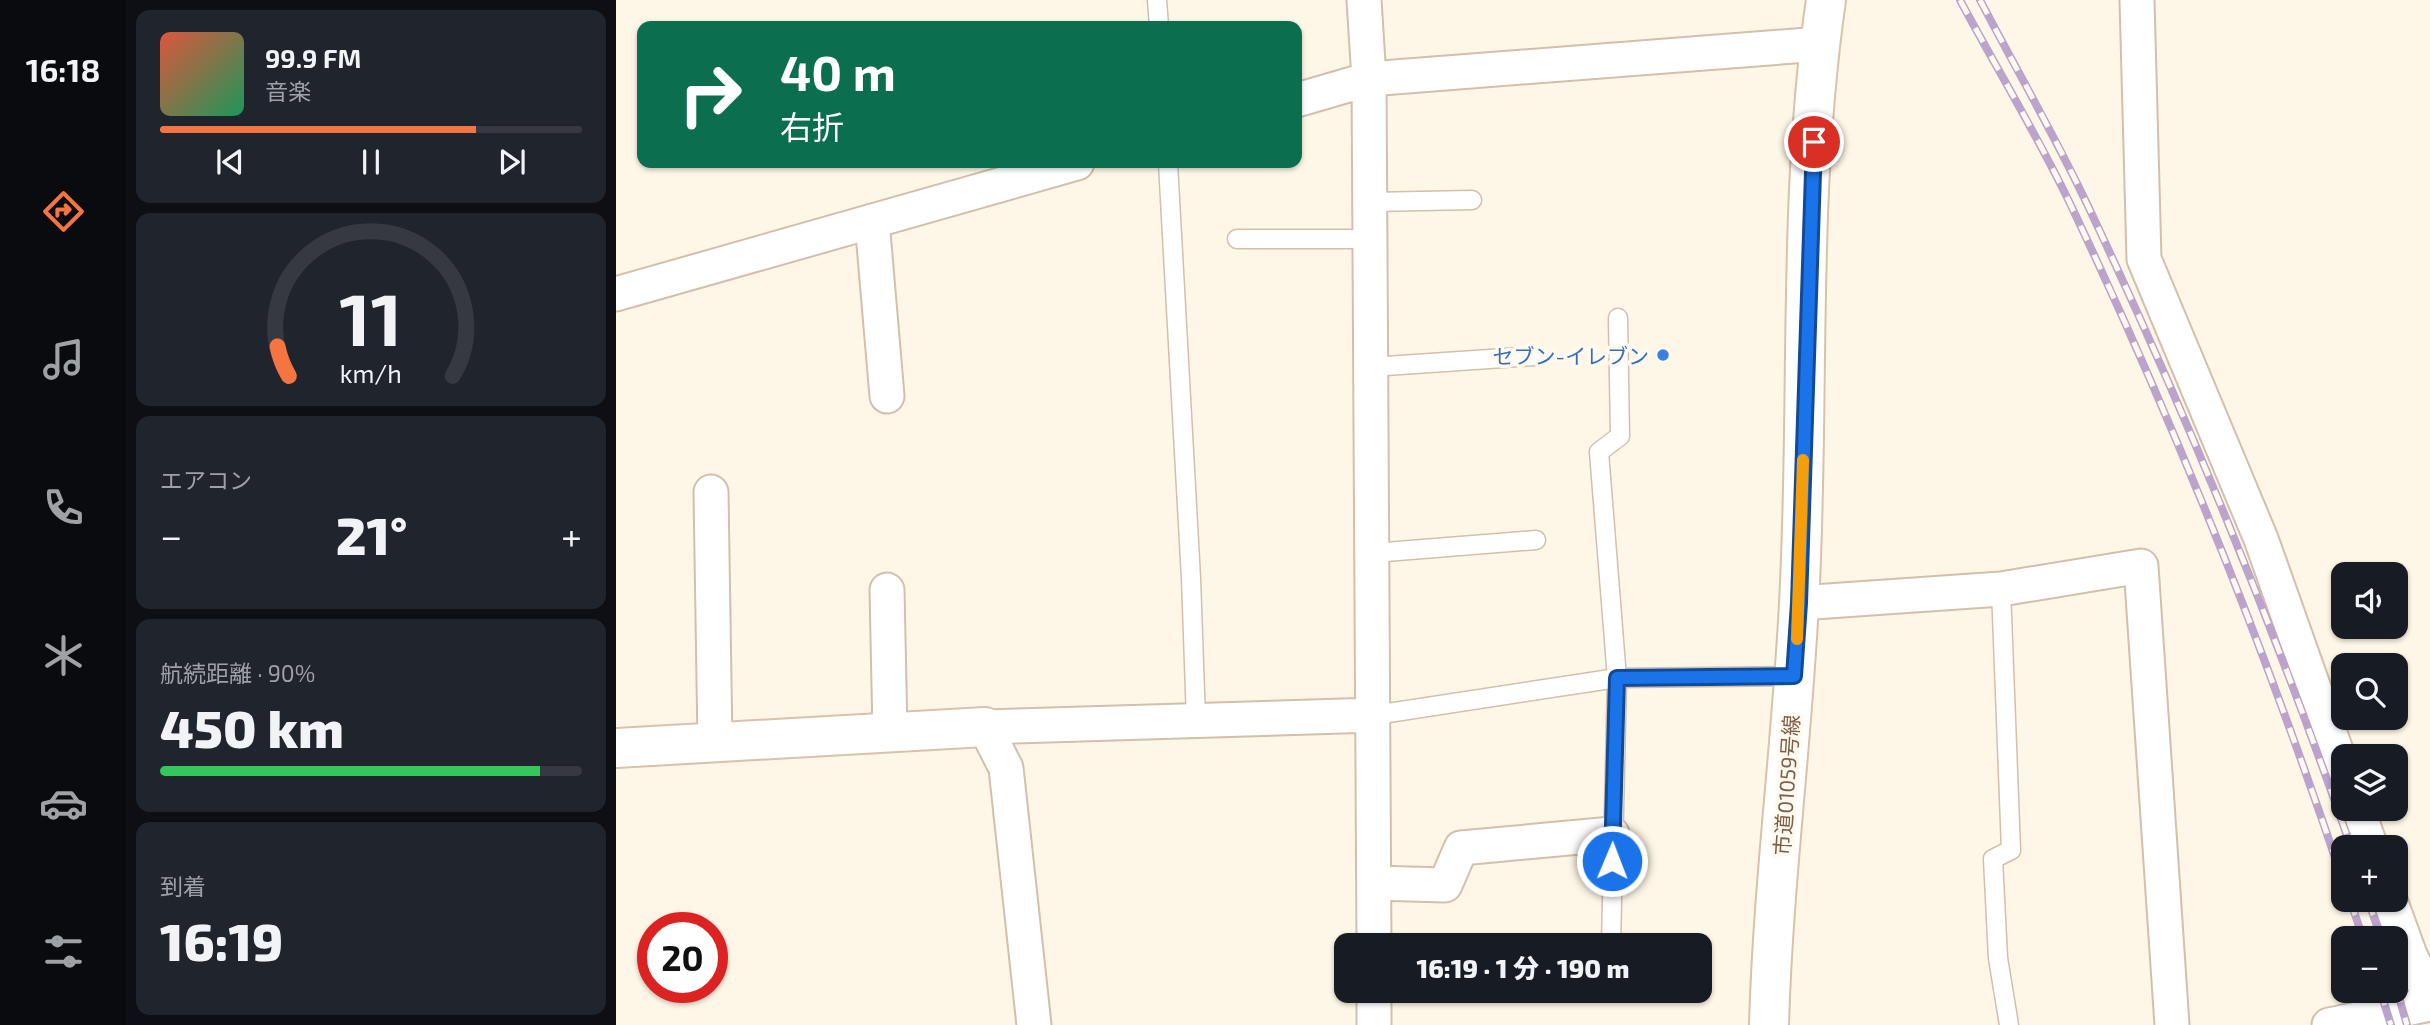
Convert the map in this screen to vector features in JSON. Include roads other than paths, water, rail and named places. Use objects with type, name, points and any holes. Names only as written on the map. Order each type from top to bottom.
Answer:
[{"type":"street","points":[[1364,0],[1369,79],[1375,715],[1374,933]]},
{"type":"street","name":"市道01059号線","points":[[1769,1025],[1799,603],[1810,205],[1819,44],[1826,0]]},
{"type":"street","points":[[2137,0],[2144,259],[2261,539],[2334,744]]},
{"type":"street","points":[[1302,99],[1369,79],[1819,44]]},
{"type":"street","points":[[616,294],[1059,168]]},
{"type":"street","points":[[872,221],[887,396]]},
{"type":"street","points":[[711,492],[715,744]]},
{"type":"street","points":[[1799,603],[2001,589],[2141,566],[2172,1025]]},
{"type":"street","points":[[887,590],[890,733]]},
{"type":"street","points":[[616,748],[985,727],[1375,715]]},
{"type":"street","points":[[985,727],[1006,768],[1034,1025]]},
{"type":"street","points":[[1374,883],[1445,885],[1461,848],[1612,834]]},
{"type":"street","points":[[2394,912],[2430,996]]},
{"type":"street","points":[[1374,1003],[1374,1025]]},
{"type":"street","points":[[2329,1025],[2375,1020],[2430,1004]]},
{"type":"lane","points":[[1157,0],[1159,21]]},
{"type":"lane","points":[[1168,168],[1191,578],[1196,720]]},
{"type":"lane","points":[[1370,202],[1472,200]]},
{"type":"lane","points":[[1237,239],[1370,239]]},
{"type":"lane","points":[[1611,933],[1617,678],[1599,452],[1620,436],[1618,318]]},
{"type":"lane","points":[[1371,367],[1534,356]]},
{"type":"lane","points":[[1373,553],[1536,540]]},
{"type":"lane","points":[[2001,589],[2011,850],[1993,859],[1998,958],[2009,1025]]},
{"type":"lane","points":[[1375,715],[1617,678],[1794,676]]},
{"type":"railway","points":[[1960,0],[2062,187],[2149,377],[2252,627],[2331,846]]},
{"type":"railway","points":[[1980,0],[2075,180],[2195,443],[2292,684],[2347,835]]},
{"type":"railway","points":[[2354,912],[2359,926]]},
{"type":"railway","points":[[2372,912],[2377,926]]},
{"type":"railway","points":[[2384,1003],[2391,1025]]},
{"type":"railway","points":[[2401,1003],[2407,1025]]},
{"type":"place","name":"セブン-イレブン","points":[[1663,355]]}]
